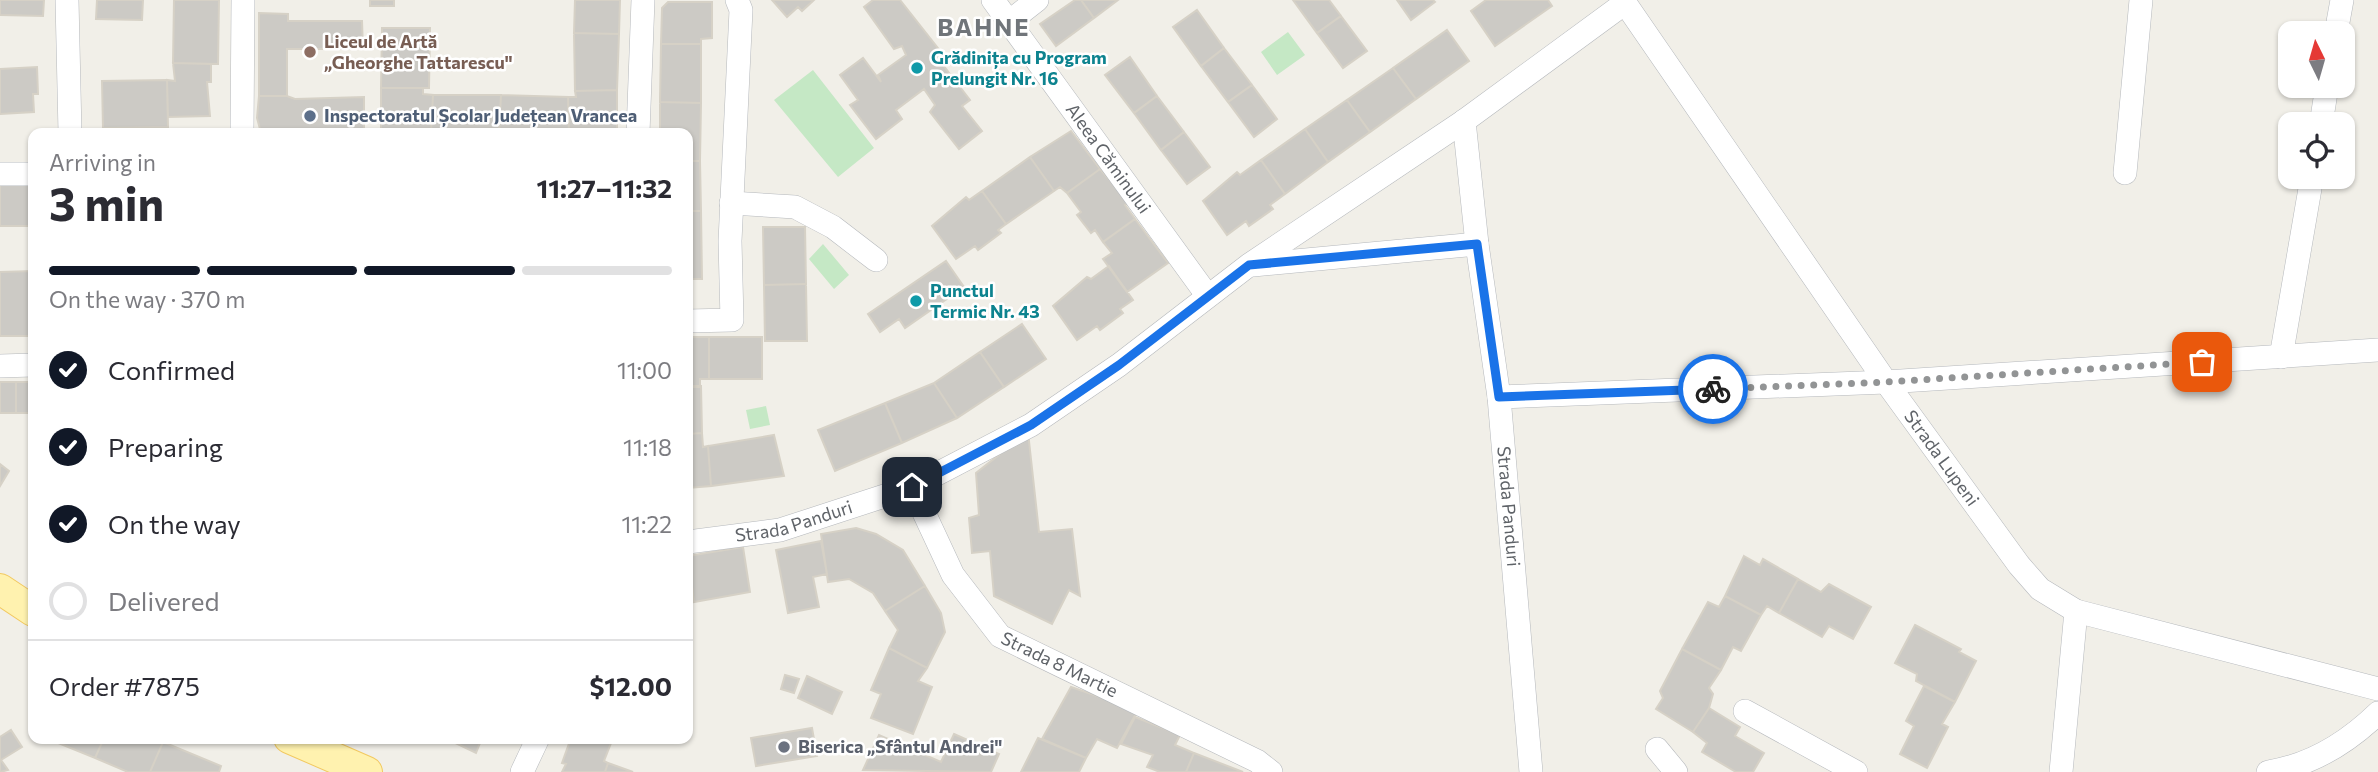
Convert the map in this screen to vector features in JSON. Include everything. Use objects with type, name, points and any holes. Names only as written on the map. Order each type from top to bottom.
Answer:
[{"type":"main road","points":[[0,589],[28,608]]},
{"type":"main road","points":[[303,744],[368,772]]},
{"type":"street","points":[[67,0],[70,128]]},
{"type":"street","points":[[242,128],[243,0]]},
{"type":"street","points":[[638,128],[643,0]]},
{"type":"street","points":[[693,321],[732,320],[731,203],[741,10],[737,0]]},
{"type":"street","name":"Aleea Căminului","points":[[993,0],[1208,295]]},
{"type":"street","points":[[1009,22],[1037,0]]},
{"type":"street","points":[[2125,173],[2141,0]]},
{"type":"street","points":[[2338,21],[2342,0]]},
{"type":"street","name":"Strada Panduri","points":[[693,541],[780,530],[912,487],[1031,425],[1119,365],[1249,265],[1464,121],[1624,2]]},
{"type":"street","name":"Strada Lupeni","points":[[1624,2],[1886,382],[2039,589],[2076,611],[2378,689]]},
{"type":"street","name":"Strada Panduri","points":[[1464,121],[1477,244],[1499,397],[1531,772]]},
{"type":"street","points":[[0,174],[28,174]]},
{"type":"street","points":[[2281,356],[2310,189]]},
{"type":"street","points":[[731,203],[795,207],[833,227],[876,260]]},
{"type":"street","points":[[1249,265],[1477,244]]},
{"type":"street","points":[[1499,397],[1886,382],[2378,350]]},
{"type":"street","points":[[0,366],[28,365]]},
{"type":"street","name":"Strada 8 Martie","points":[[912,487],[953,575],[1000,636],[1256,761],[1271,772]]},
{"type":"street","points":[[2061,772],[2076,611]]},
{"type":"street","points":[[1745,711],[1856,772]]},
{"type":"street","points":[[2268,772],[2311,761],[2342,743],[2378,713]]},
{"type":"street","points":[[522,772],[535,744]]},
{"type":"street","points":[[1657,749],[1676,772]]},
{"type":"green space","points":[[1288,32],[1305,55],[1277,75],[1261,52]]},
{"type":"green space","points":[[813,70],[874,148],[838,177],[774,100]]},
{"type":"green space","points":[[823,244],[849,275],[834,289],[809,259]]},
{"type":"green space","points":[[766,406],[770,425],[750,429],[746,410]]},
{"type":"building","points":[[0,0],[44,0],[43,16],[0,15]]},
{"type":"building","points":[[97,0],[143,0],[142,20],[96,19]]},
{"type":"building","points":[[174,0],[219,0],[218,64],[173,63]]},
{"type":"building","points":[[370,0],[394,0],[394,6],[370,6]]},
{"type":"building","points":[[575,0],[620,0],[619,34],[574,33]]},
{"type":"building","points":[[772,0],[814,0],[802,11],[798,7],[787,17]]},
{"type":"building","name":"Grădinița cu Program Prelungit Nr. 16","points":[[873,0],[900,0],[945,57],[940,61],[970,100],[962,106],[982,131],[959,149],[930,112],[935,105],[924,89],[896,110],[902,119],[876,139],[850,105],[858,100],[840,75],[863,58],[881,82],[878,75],[906,55],[902,46],[894,49],[864,7]]},
{"type":"building","points":[[1075,0],[1081,0],[1094,18],[1056,46],[1040,24]]},
{"type":"building","points":[[1081,0],[1118,0],[1094,18]]},
{"type":"building","points":[[1293,0],[1329,0],[1341,16],[1317,33]]},
{"type":"building","points":[[1397,0],[1433,0],[1435,2],[1411,20]]},
{"type":"building","points":[[1486,0],[1548,0],[1552,6],[1495,46],[1471,11]]},
{"type":"building","points":[[668,2],[712,2],[712,38],[701,39],[701,44],[661,44],[662,8]]},
{"type":"building","points":[[1197,10],[1224,48],[1201,66],[1173,27]]},
{"type":"building","points":[[259,13],[288,14],[288,21],[362,21],[363,49],[287,49],[287,96],[259,96]]},
{"type":"building","points":[[1341,16],[1367,51],[1343,68],[1317,33]]},
{"type":"building","points":[[382,28],[430,28],[429,88],[381,88]]},
{"type":"building","points":[[1447,30],[1469,61],[1416,99],[1393,68]]},
{"type":"building","points":[[574,33],[619,34],[617,90],[575,91]]},
{"type":"building","points":[[661,44],[701,44],[701,103],[660,102]]},
{"type":"building","points":[[1224,48],[1252,85],[1228,102],[1201,66]]},
{"type":"building","points":[[1130,57],[1157,96],[1134,113],[1105,75]]},
{"type":"building","points":[[173,63],[211,64],[211,82],[207,82],[210,116],[168,117],[167,80],[175,81]]},
{"type":"building","points":[[37,67],[38,94],[33,94],[34,112],[0,114],[0,69]]},
{"type":"building","points":[[1393,68],[1416,99],[1370,132],[1347,100]]},
{"type":"building","points":[[167,80],[168,127],[103,128],[102,81]]},
{"type":"building","points":[[1252,85],[1277,119],[1254,137],[1228,102]]},
{"type":"building","points":[[381,88],[423,88],[423,94],[433,95],[431,128],[381,128]]},
{"type":"building","points":[[617,90],[617,128],[569,128],[568,97],[576,97],[575,91]]},
{"type":"building","points":[[433,95],[501,95],[499,128],[431,128]]},
{"type":"building","points":[[501,95],[568,97],[569,128],[499,128]]},
{"type":"building","name":"Inspectoratul Școlar Județean Vrancea","points":[[259,96],[287,96],[295,99],[364,97],[364,128],[260,128],[257,118]]},
{"type":"building","points":[[1157,96],[1184,132],[1161,150],[1134,113]]},
{"type":"building","points":[[1347,100],[1370,132],[1328,162],[1305,129]]},
{"type":"building","points":[[660,102],[701,103],[700,161],[693,161],[693,128],[660,128]]},
{"type":"building","points":[[1305,129],[1328,162],[1285,194],[1261,160]]},
{"type":"building","points":[[1071,131],[1100,169],[1067,193],[1060,187],[1054,191],[1030,157]]},
{"type":"building","points":[[1184,132],[1210,167],[1187,184],[1161,150]]},
{"type":"building","points":[[1030,157],[1054,191],[1006,224],[982,191]]},
{"type":"building","points":[[1261,160],[1285,194],[1270,205],[1273,209],[1249,226],[1246,221],[1227,235],[1203,201],[1237,172],[1240,175]]},
{"type":"building","points":[[693,161],[700,161],[701,211],[693,211]]},
{"type":"building","points":[[1100,169],[1129,202],[1125,205],[1135,219],[1103,242],[1095,230],[1091,233],[1077,215],[1081,212],[1067,193]]},
{"type":"building","points":[[28,183],[28,226],[0,226],[0,184]]},
{"type":"building","points":[[982,191],[1006,224],[998,230],[1001,233],[978,250],[975,246],[956,259],[932,226],[966,197],[969,200]]},
{"type":"building","points":[[693,211],[701,211],[702,279],[693,279]]},
{"type":"building","points":[[1135,219],[1168,263],[1127,292],[1103,259],[1112,253],[1103,242]]},
{"type":"building","points":[[763,227],[805,227],[806,284],[764,285]]},
{"type":"building","name":"Punctul Termic Nr. 43","points":[[946,261],[964,287],[905,328],[899,319],[880,332],[868,314]]},
{"type":"building","points":[[1109,266],[1133,300],[1120,309],[1123,313],[1100,330],[1097,326],[1077,340],[1053,306],[1087,277],[1091,279]]},
{"type":"building","points":[[28,271],[28,336],[0,336],[0,272]]},
{"type":"building","points":[[806,284],[807,341],[765,341],[764,285]]},
{"type":"building","points":[[1022,324],[1046,359],[1004,387],[980,352]]},
{"type":"building","points":[[693,337],[709,337],[709,379],[700,379],[700,387],[693,387]]},
{"type":"building","points":[[709,337],[762,337],[762,379],[709,379]]},
{"type":"building","points":[[980,352],[1004,387],[957,418],[934,383]]},
{"type":"building","points":[[0,382],[16,382],[16,413],[0,413]]},
{"type":"building","points":[[16,382],[28,382],[28,413],[16,413]]},
{"type":"building","points":[[934,383],[957,418],[902,443],[885,403]]},
{"type":"building","points":[[693,386],[701,386],[702,433],[693,434]]},
{"type":"building","points":[[885,403],[902,443],[835,471],[818,430]]},
{"type":"building","points":[[1028,432],[1039,532],[1072,529],[1080,596],[1069,590],[1052,624],[994,596],[990,551],[972,553],[969,518],[979,515],[976,473]]},
{"type":"building","points":[[702,433],[703,447],[708,446],[711,486],[693,488],[693,434]]},
{"type":"building","points":[[774,435],[784,476],[711,486],[708,446]]},
{"type":"building","points":[[0,464],[9,471],[0,486]]},
{"type":"building","points":[[856,528],[876,534],[903,550],[925,586],[885,611],[873,593],[849,579],[828,582],[821,534]]},
{"type":"building","points":[[821,541],[827,574],[813,577],[819,607],[788,613],[776,550]]},
{"type":"building","points":[[743,547],[750,592],[694,602],[693,555]]},
{"type":"building","points":[[1744,556],[1760,565],[1763,559],[1798,579],[1779,613],[1767,606],[1761,615],[1725,596]]},
{"type":"building","points":[[1798,579],[1821,592],[1829,584],[1871,607],[1853,639],[1829,626],[1822,637],[1779,613]]},
{"type":"building","points":[[925,586],[941,613],[945,632],[927,668],[889,648],[898,630],[885,611]]},
{"type":"building","points":[[1725,596],[1761,615],[1741,651],[1733,647],[1721,670],[1682,649],[1708,602],[1719,607]]},
{"type":"building","points":[[1915,625],[1961,649],[1959,652],[1976,661],[1955,702],[1916,681],[1917,674],[1895,663]]},
{"type":"building","points":[[889,648],[927,668],[918,681],[932,687],[913,734],[871,718],[881,694],[871,690]]},
{"type":"building","points":[[1682,649],[1721,670],[1709,688],[1713,694],[1709,708],[1693,732],[1656,709],[1663,698],[1660,691]]},
{"type":"building","points":[[785,675],[799,679],[794,693],[781,689]]},
{"type":"building","points":[[807,676],[842,692],[832,714],[798,698]]},
{"type":"building","points":[[1924,686],[1955,702],[1942,724],[1948,727],[1927,768],[1900,754],[1914,726],[1906,721]]},
{"type":"building","points":[[1071,687],[1138,710],[1117,748],[1097,739],[1086,758],[1042,739]]},
{"type":"building","points":[[1709,708],[1740,727],[1735,736],[1764,753],[1753,772],[1736,772],[1702,752],[1707,743],[1693,732]]},
{"type":"building","points":[[1135,717],[1180,735],[1175,745],[1194,753],[1186,772],[1160,772],[1147,767],[1153,755],[1121,744]]},
{"type":"building","name":"Biserica „Sfântul Andrei\"","points":[[812,728],[817,756],[756,766],[751,738]]},
{"type":"building","points":[[11,730],[22,747],[1,760],[8,770],[0,772],[0,737]]},
{"type":"building","points":[[954,734],[999,754],[991,772],[863,770],[879,735],[941,762]]},
{"type":"building","points":[[1038,738],[1086,758],[1079,772],[1021,772]]},
{"type":"building","points":[[61,744],[101,744],[95,758]]},
{"type":"building","points":[[101,744],[162,744],[150,772],[128,772],[95,758]]},
{"type":"building","points":[[162,744],[221,766],[219,772],[150,772]]},
{"type":"building","points":[[457,744],[480,744],[476,753]]},
{"type":"building","points":[[569,744],[611,744],[604,761],[608,763],[605,772],[562,772],[566,764],[562,763]]},
{"type":"building","points":[[1194,753],[1243,772],[1186,772]]},
{"type":"building","points":[[608,763],[633,772],[605,772]]},
{"type":"way so far","points":[[1713,389],[1886,382],[2202,362]]},
{"type":"place","name":"Liceul de Artă „Gheorghe Tattarescu\"","points":[[310,52]]},
{"type":"place","name":"Grădinița cu Program Prelungit Nr. 16","points":[[917,68]]},
{"type":"place","name":"Inspectoratul Școlar Județean Vrancea","points":[[310,116]]},
{"type":"place","name":"Punctul Termic Nr. 43","points":[[916,301]]},
{"type":"place","name":"Biserica „Sfântul Andrei\"","points":[[784,747]]},
{"type":"district","name":"BAHNE","points":[[984,28]]},
{"type":"route","points":[[912,487],[1031,425],[1119,365],[1249,265],[1477,244],[1499,397],[1713,389]]}]
